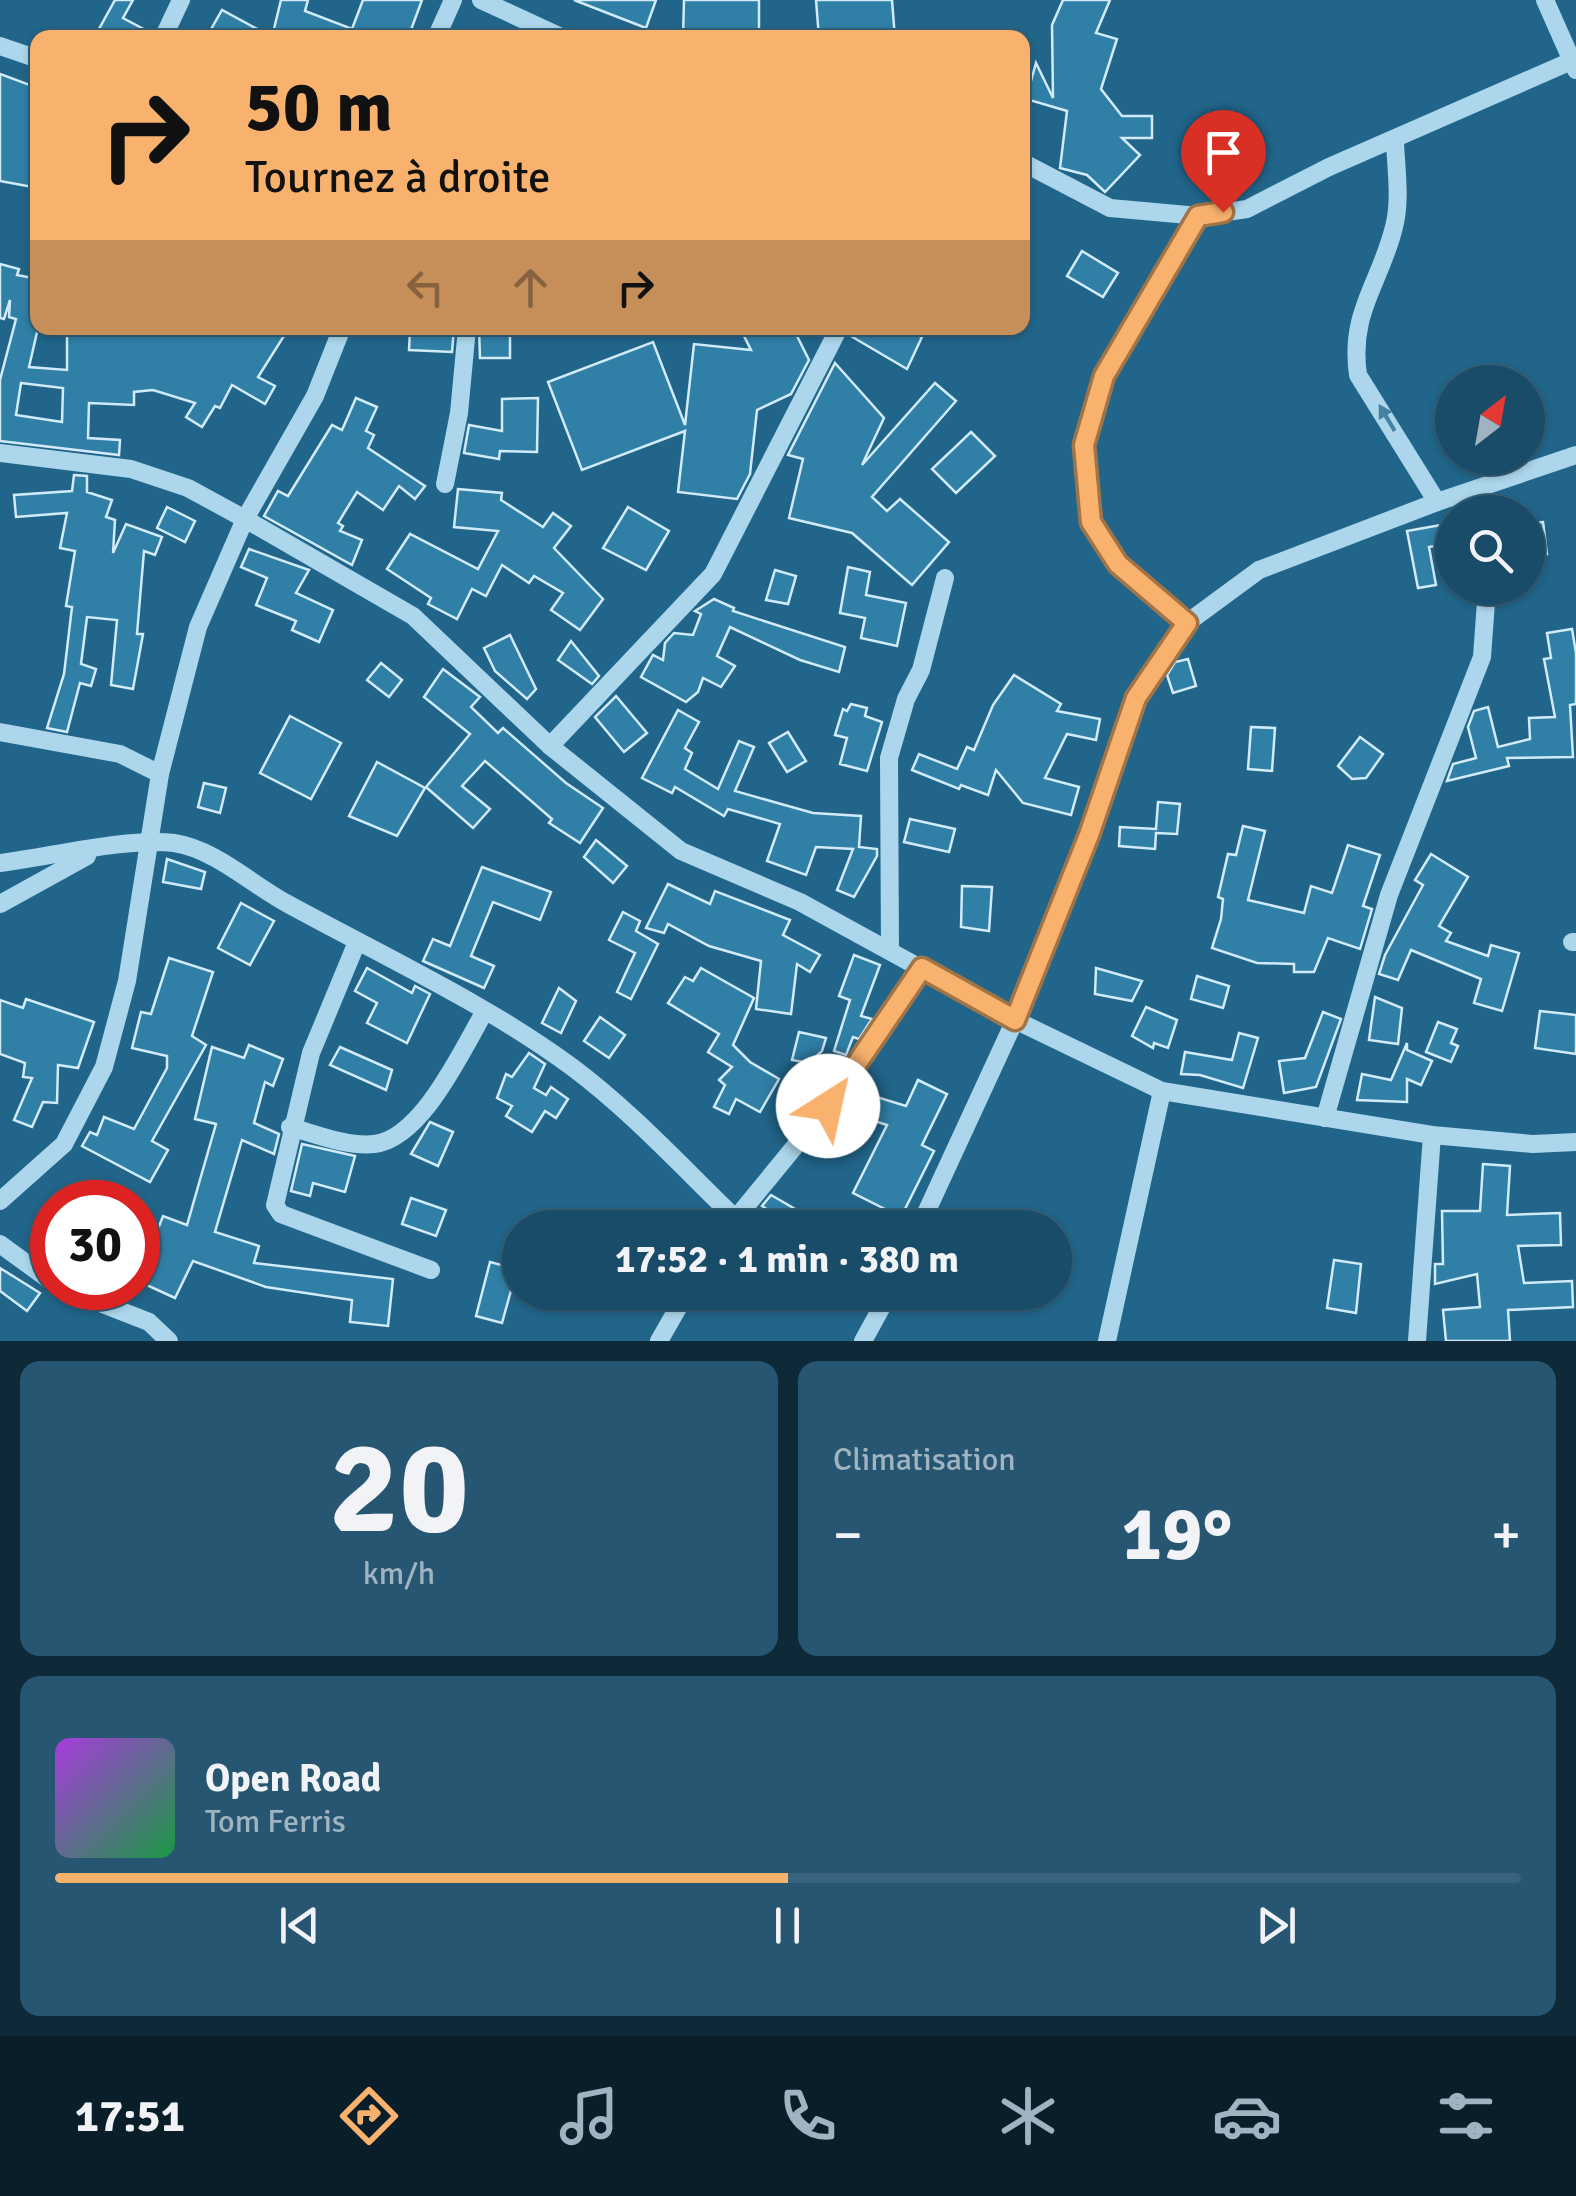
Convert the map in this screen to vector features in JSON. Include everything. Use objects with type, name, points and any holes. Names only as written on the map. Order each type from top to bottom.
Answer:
[{"type":"street","points":[[167,30],[180,0]]},
{"type":"street","points":[[439,30],[452,0]]},
{"type":"street","points":[[480,0],[545,30]]},
{"type":"street","points":[[1030,166],[1110,208],[1198,216],[1247,208],[1329,167],[1574,63],[1544,0]]},
{"type":"street","points":[[0,46],[30,56]]},
{"type":"street","points":[[1395,142],[1395,226],[1358,316],[1355,352],[1358,375],[1435,500]]},
{"type":"street","points":[[1187,623],[1118,564],[1091,522],[1084,445],[1104,376],[1198,216]]},
{"type":"street","points":[[0,1201],[64,1144],[104,1067],[127,981],[160,774],[198,627],[246,519],[316,396],[339,335]]},
{"type":"street","points":[[445,484],[459,413],[466,335]]},
{"type":"street","points":[[550,746],[713,574],[836,335]]},
{"type":"street","points":[[0,453],[70,465],[131,469],[188,488],[246,519],[413,616],[550,746],[681,851],[800,902],[1015,1020],[1162,1092],[1432,1135],[1533,1144],[1576,1142]]},
{"type":"street","points":[[1462,495],[1576,456]]},
{"type":"street","points":[[928,1210],[1015,1020],[1089,835],[1136,698],[1187,623],[1259,570],[1435,502]]},
{"type":"street","points":[[890,951],[889,758],[906,699],[921,670],[945,578]]},
{"type":"street","points":[[1325,1118],[1389,894],[1482,657],[1486,605]]},
{"type":"street","points":[[0,732],[120,754],[160,774]]},
{"type":"street","points":[[0,863],[146,843],[176,843],[206,854],[485,1011],[612,1098],[719,1210]]},
{"type":"street","points":[[0,904],[96,850]]},
{"type":"street","points":[[357,942],[311,1053],[274,1196],[281,1214],[431,1270]]},
{"type":"street","points":[[741,1210],[828,1106],[922,968]]},
{"type":"street","points":[[290,1127],[352,1143],[392,1140],[408,1130],[442,1084],[485,1011]]},
{"type":"street","points":[[1106,1341],[1162,1092]]},
{"type":"street","points":[[1417,1341],[1432,1135]]},
{"type":"street","points":[[0,1244],[30,1266]]},
{"type":"street","points":[[118,1310],[148,1322],[168,1341]]},
{"type":"street","points":[[658,1341],[676,1310]]},
{"type":"street","points":[[863,1341],[880,1310]]},
{"type":"building","points":[[115,0],[133,0],[123,18],[145,30],[98,30]]},
{"type":"building","points":[[281,0],[308,0],[305,11],[352,29],[363,0],[422,0],[411,30],[274,30]]},
{"type":"building","points":[[574,0],[656,0],[646,28]]},
{"type":"building","points":[[684,0],[759,0],[759,30],[683,30]]},
{"type":"building","points":[[816,0],[892,0],[894,30],[818,30]]},
{"type":"building","points":[[1063,0],[1110,0],[1096,33],[1117,39],[1101,89],[1122,116],[1152,116],[1152,138],[1122,138],[1140,155],[1105,192],[1087,175],[1060,168],[1067,111],[1030,100],[1036,63],[1053,98],[1052,25]]},
{"type":"building","points":[[222,10],[259,30],[211,30]]},
{"type":"building","points":[[0,74],[30,85],[30,187],[0,181]]},
{"type":"building","points":[[1082,251],[1118,273],[1103,297],[1067,276]]},
{"type":"building","points":[[0,264],[19,269],[17,275],[30,277],[30,335],[36,335],[29,367],[67,370],[67,335],[285,335],[258,377],[275,386],[265,404],[232,385],[220,408],[215,406],[202,427],[186,417],[195,403],[153,390],[134,392],[134,405],[89,403],[88,438],[120,440],[119,455],[0,441],[0,380],[16,319],[9,317],[10,300],[4,319],[0,318]],"holes":[[[21,383],[63,388],[62,422],[16,415]]]},
{"type":"building","points":[[410,335],[453,335],[452,352],[409,350]]},
{"type":"building","points":[[479,335],[510,335],[510,358],[480,358]]},
{"type":"building","points":[[744,335],[796,335],[809,360],[791,394],[757,410],[750,474],[737,499],[678,492],[685,431],[582,470],[548,382],[653,342],[685,425],[694,344],[751,350]]},
{"type":"building","points":[[849,335],[922,337],[907,369]]},
{"type":"building","points":[[835,363],[884,418],[862,465],[935,383],[956,401],[872,497],[887,511],[900,499],[949,542],[912,585],[852,533],[789,518],[803,459],[788,455]]},
{"type":"building","points":[[356,398],[377,407],[366,431],[374,435],[368,448],[425,486],[415,499],[399,486],[383,510],[357,492],[338,523],[343,526],[340,531],[362,540],[352,565],[264,516],[278,491],[288,496],[332,425],[342,430]]},
{"type":"building","points":[[538,398],[537,452],[500,451],[499,459],[464,453],[469,425],[502,431],[502,399]]},
{"type":"building","points":[[971,432],[995,456],[956,493],[932,469]]},
{"type":"building","points":[[74,475],[87,476],[87,492],[112,500],[106,517],[115,520],[113,553],[126,524],[162,537],[155,555],[144,551],[137,634],[143,634],[133,689],[111,685],[117,620],[87,617],[81,664],[96,669],[91,686],[80,683],[67,732],[47,728],[64,674],[72,607],[66,606],[75,551],[60,548],[67,513],[16,517],[14,495],[72,491]]},
{"type":"building","points":[[458,489],[502,493],[501,500],[543,527],[553,513],[571,526],[554,548],[603,599],[580,630],[551,610],[563,593],[534,576],[529,583],[502,565],[486,596],[472,589],[457,619],[428,604],[431,598],[387,569],[410,534],[478,569],[498,531],[454,527]]},
{"type":"building","points":[[167,507],[195,521],[185,542],[157,528]]},
{"type":"building","points":[[628,507],[669,531],[646,570],[603,548]]},
{"type":"building","points":[[1435,526],[1435,546],[1429,547],[1435,585],[1418,588],[1407,531]]},
{"type":"building","points":[[249,549],[309,570],[296,593],[333,610],[319,642],[292,630],[296,621],[256,605],[267,578],[241,567]]},
{"type":"building","points":[[848,567],[870,572],[866,595],[906,603],[897,646],[861,638],[865,618],[840,613]]},
{"type":"building","points":[[775,570],[796,576],[788,604],[766,600]]},
{"type":"building","points":[[714,599],[734,608],[733,611],[845,647],[839,672],[800,660],[730,627],[717,656],[735,666],[721,687],[703,678],[698,692],[686,702],[641,677],[653,655],[663,660],[665,643],[674,633],[693,635],[701,614],[695,611]]},
{"type":"building","points":[[1572,629],[1576,653],[1576,704],[1570,705],[1573,757],[1507,758],[1509,766],[1447,781],[1453,764],[1476,758],[1468,727],[1474,711],[1488,707],[1498,747],[1530,739],[1529,718],[1555,717],[1544,659],[1551,658],[1547,633]]},
{"type":"building","points":[[510,635],[536,689],[527,699],[495,671],[484,648]]},
{"type":"building","points":[[571,641],[599,676],[592,684],[558,660]]},
{"type":"building","points":[[1188,659],[1196,686],[1173,693],[1167,675],[1175,662]]},
{"type":"building","points":[[381,663],[402,680],[389,697],[367,680]]},
{"type":"building","points":[[443,669],[480,697],[471,707],[498,733],[503,728],[566,783],[603,808],[580,843],[549,823],[552,819],[485,761],[462,786],[490,809],[473,828],[426,787],[470,734],[424,697]]},
{"type":"building","points":[[1014,675],[1061,704],[1057,711],[1100,719],[1096,740],[1067,734],[1045,778],[1079,787],[1071,815],[1023,803],[996,770],[988,795],[961,785],[959,789],[912,770],[919,754],[957,769],[967,747],[974,750],[993,705]]},
{"type":"building","points":[[616,696],[647,733],[624,752],[595,717]]},
{"type":"building","points":[[851,704],[867,708],[865,716],[882,722],[867,771],[840,764],[847,738],[835,735],[843,709],[847,711]]},
{"type":"building","points":[[678,710],[699,722],[685,748],[692,753],[685,769],[718,789],[739,741],[754,747],[735,791],[813,813],[861,816],[859,847],[877,849],[877,856],[854,897],[837,890],[853,849],[816,847],[806,875],[767,861],[780,824],[728,809],[724,816],[675,787],[672,793],[642,778]]},
{"type":"building","points":[[290,716],[341,743],[311,799],[260,773]]},
{"type":"building","points":[[1251,727],[1275,728],[1272,771],[1248,769]]},
{"type":"building","points":[[788,732],[806,761],[787,772],[769,743]]},
{"type":"building","points":[[1360,737],[1383,754],[1366,778],[1352,779],[1338,766]]},
{"type":"building","points":[[377,762],[425,788],[397,836],[349,816]]},
{"type":"building","points":[[204,783],[226,788],[220,813],[198,807]]},
{"type":"building","points":[[1158,802],[1180,804],[1177,834],[1156,833],[1155,849],[1119,846],[1120,827],[1156,829]]},
{"type":"building","points":[[910,819],[955,829],[949,852],[904,842]]},
{"type":"building","points":[[1243,826],[1265,831],[1248,900],[1304,913],[1311,886],[1332,893],[1348,845],[1380,855],[1363,906],[1372,909],[1360,949],[1328,938],[1314,972],[1294,972],[1294,964],[1257,963],[1212,948],[1221,919],[1223,899],[1218,897],[1228,854],[1236,855]]},
{"type":"building","points":[[596,840],[627,866],[613,883],[584,857]]},
{"type":"building","points":[[1431,854],[1468,877],[1439,926],[1451,933],[1446,941],[1488,956],[1491,945],[1519,953],[1502,1011],[1474,1003],[1481,979],[1411,950],[1398,980],[1379,974],[1385,955],[1423,885],[1415,880]]},
{"type":"building","points":[[167,859],[205,872],[201,889],[163,882]]},
{"type":"building","points":[[482,867],[551,892],[540,920],[493,902],[471,956],[494,966],[484,988],[423,961],[433,939],[450,946]]},
{"type":"building","points":[[668,884],[710,904],[715,891],[790,920],[783,935],[820,955],[810,972],[797,964],[791,1014],[756,1009],[761,961],[709,946],[668,924],[664,933],[646,928]]},
{"type":"building","points":[[962,886],[992,887],[989,931],[961,927]]},
{"type":"building","points":[[241,903],[274,921],[250,965],[218,948]]},
{"type":"building","points":[[623,912],[640,921],[636,931],[658,944],[631,999],[617,992],[635,953],[609,940]]},
{"type":"building","points":[[854,955],[880,965],[861,1016],[872,1019],[859,1039],[853,1037],[846,1055],[834,1051],[850,1000],[839,996]]},
{"type":"building","points":[[169,958],[213,972],[192,1036],[206,1045],[152,1141],[168,1150],[151,1180],[146,1180],[82,1146],[90,1132],[97,1135],[104,1117],[134,1129],[167,1068],[167,1056],[132,1048],[141,1012],[151,1014]]},
{"type":"building","points":[[367,968],[412,993],[415,986],[430,994],[407,1043],[367,1023],[377,1003],[355,991]]},
{"type":"building","points":[[701,968],[754,998],[733,1045],[750,1062],[779,1079],[760,1112],[736,1099],[729,1114],[714,1107],[725,1085],[719,1080],[732,1067],[708,1052],[719,1034],[668,1003],[685,977],[693,981]]},
{"type":"building","points":[[1096,968],[1142,981],[1132,1001],[1095,994]]},
{"type":"building","points":[[1197,976],[1229,986],[1223,1008],[1191,999]]},
{"type":"building","points":[[559,988],[576,1001],[561,1033],[542,1023]]},
{"type":"building","points":[[1375,997],[1402,1008],[1398,1044],[1369,1040]]},
{"type":"building","points":[[26,999],[94,1022],[78,1068],[58,1065],[57,1103],[43,1102],[32,1127],[14,1120],[32,1078],[23,1077],[25,1063],[0,1054],[0,1000],[23,1008]]},
{"type":"building","points":[[1146,1007],[1177,1020],[1168,1048],[1154,1043],[1153,1048],[1132,1036]]},
{"type":"building","points":[[1540,1011],[1576,1015],[1576,1054],[1535,1048]]},
{"type":"building","points":[[1323,1012],[1341,1019],[1316,1087],[1284,1093],[1279,1061],[1305,1058]]},
{"type":"building","points":[[600,1017],[625,1035],[609,1058],[584,1041]]},
{"type":"building","points":[[1438,1022],[1457,1029],[1451,1043],[1458,1046],[1451,1062],[1426,1052]]},
{"type":"building","points":[[799,1032],[826,1038],[822,1051],[809,1063],[792,1060]]},
{"type":"building","points":[[1239,1033],[1258,1038],[1243,1088],[1200,1075],[1181,1074],[1185,1052],[1232,1060]]},
{"type":"building","points":[[1407,1043],[1407,1050],[1432,1061],[1421,1085],[1407,1079],[1407,1102],[1357,1100],[1362,1074],[1391,1080]]},
{"type":"building","points":[[249,1045],[283,1059],[273,1086],[265,1082],[254,1123],[279,1134],[274,1154],[242,1140],[215,1232],[259,1246],[254,1263],[393,1279],[388,1326],[350,1322],[352,1300],[266,1287],[193,1261],[175,1298],[160,1291],[160,1224],[163,1216],[187,1225],[216,1124],[195,1119],[212,1047],[244,1058]]},
{"type":"building","points":[[340,1047],[392,1070],[386,1090],[330,1065]]},
{"type":"building","points":[[529,1053],[545,1064],[534,1088],[546,1095],[551,1087],[568,1099],[556,1118],[545,1111],[532,1132],[506,1116],[512,1106],[497,1098],[506,1074],[512,1077]]},
{"type":"building","points":[[918,1080],[947,1094],[922,1145],[934,1151],[904,1210],[887,1210],[853,1193],[887,1125],[847,1112],[854,1090],[906,1106]]},
{"type":"building","points":[[430,1122],[453,1132],[438,1166],[411,1154]]},
{"type":"building","points":[[302,1144],[355,1156],[345,1192],[313,1183],[310,1196],[291,1191]]},
{"type":"building","points":[[1483,1164],[1510,1166],[1507,1215],[1560,1213],[1561,1245],[1518,1246],[1524,1283],[1572,1281],[1573,1307],[1508,1310],[1510,1341],[1446,1341],[1443,1310],[1480,1307],[1477,1274],[1435,1284],[1435,1264],[1443,1264],[1442,1211],[1480,1211]]},
{"type":"building","points":[[771,1195],[797,1210],[768,1210],[762,1206]]},
{"type":"building","points":[[411,1198],[446,1210],[436,1236],[402,1224]]},
{"type":"building","points":[[1334,1260],[1361,1264],[1356,1313],[1327,1308]]},
{"type":"building","points":[[490,1262],[502,1265],[502,1310],[506,1310],[502,1323],[476,1316]]},
{"type":"building","points":[[0,1268],[30,1287],[30,1307],[27,1311],[0,1291]]},
{"type":"route","points":[[828,1106],[922,968],[1015,1020],[1089,835],[1136,698],[1187,623],[1118,564],[1091,522],[1084,445],[1104,376],[1198,216],[1223,212]]}]
